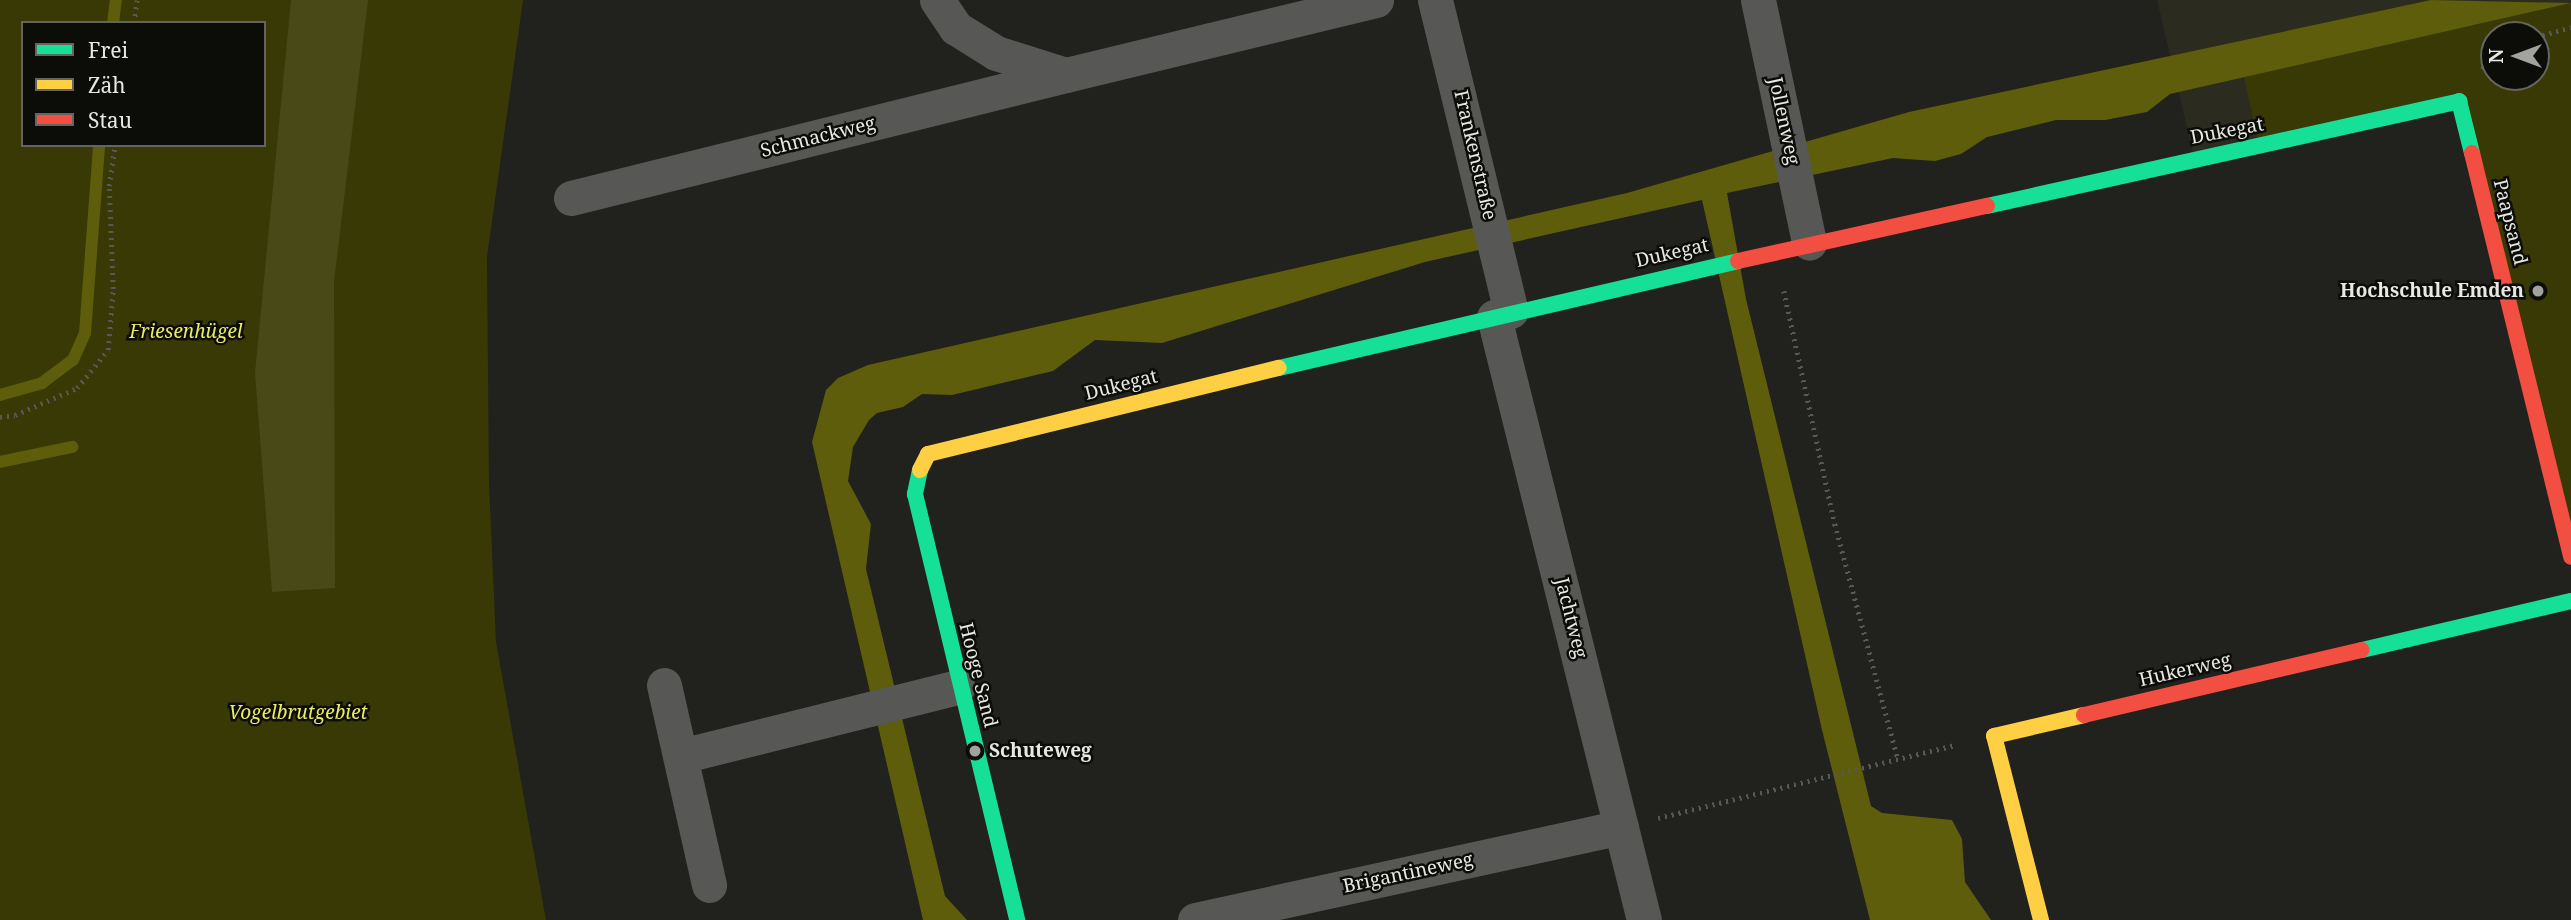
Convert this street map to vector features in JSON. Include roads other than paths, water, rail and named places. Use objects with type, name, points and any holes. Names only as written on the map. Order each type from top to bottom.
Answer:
[{"type":"street","points":[[937,0],[956,28],[996,52],[1066,75]]},
{"type":"street","name":"Schmackweg","points":[[571,198],[1376,0]]},
{"type":"street","name":"Frankenstraße","points":[[1435,0],[1499,259],[1502,314]]},
{"type":"street","name":"Jollenweg","points":[[1758,0],[1809,243]]},
{"type":"street","name":"Dukegat","points":[[915,480],[928,454],[1775,250],[2459,101]]},
{"type":"street","name":"Paapsand","points":[[2459,101],[2571,558]]},
{"type":"street","name":"Jachtweg","points":[[1502,314],[1644,920]]},
{"type":"street","name":"Hooge Sand","points":[[915,480],[958,687],[1017,920]]},
{"type":"street","name":"Hukerweg","points":[[2041,920],[1994,736],[2571,601]]},
{"type":"street","points":[[664,685],[709,885]]},
{"type":"street","points":[[681,756],[958,687]]},
{"type":"street","name":"Brigantineweg","points":[[1195,920],[1621,827]]},
{"type":"waterway","points":[[113,21],[116,0]]},
{"type":"waterway","points":[[0,395],[42,383],[73,360],[85,333],[99,147]]},
{"type":"waterway","points":[[0,462],[72,447]]},
{"type":"place","name":"Hochschule Emden","points":[[2538,291]]},
{"type":"place","name":"Schuteweg","points":[[975,751]]},
{"type":"park label","name":"Friesenhügel","points":[[186,332]]},
{"type":"park label","name":"Vogelbrutgebiet","points":[[298,713]]}]
